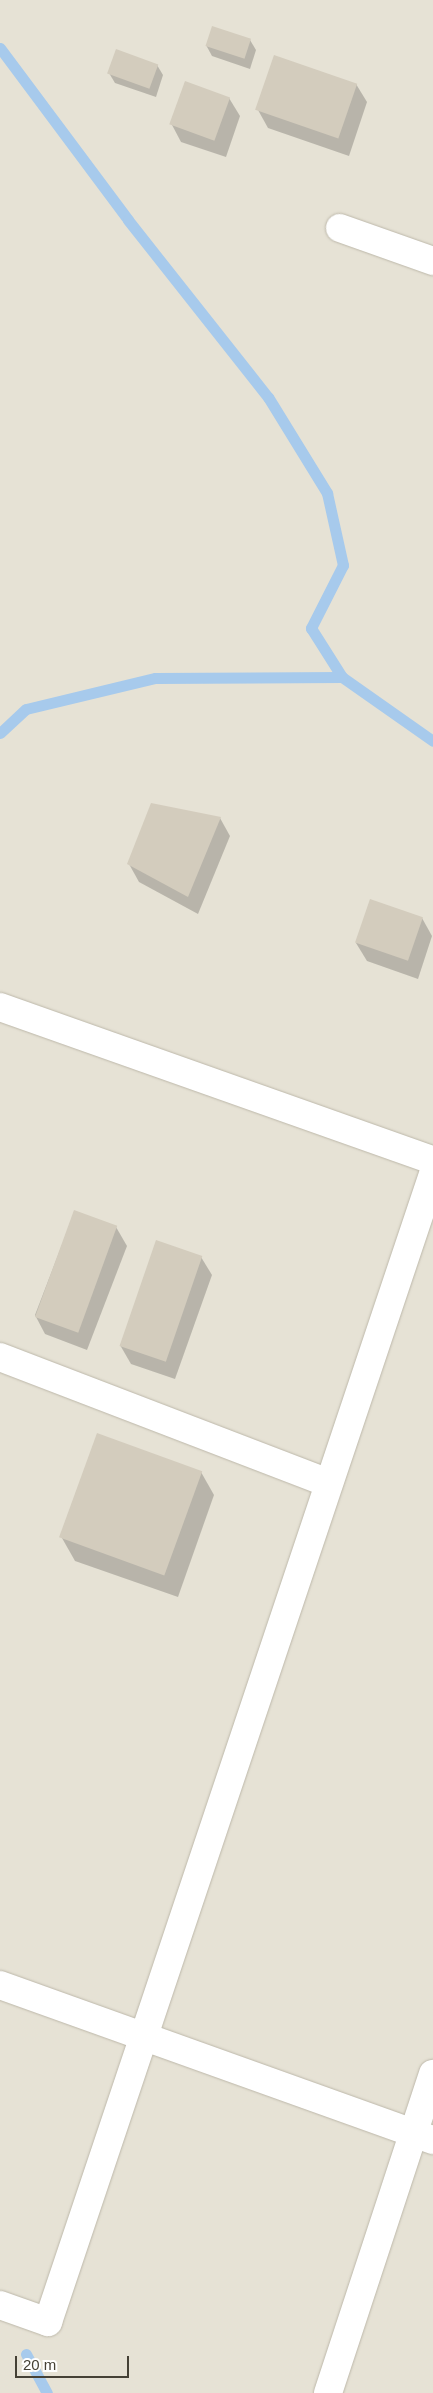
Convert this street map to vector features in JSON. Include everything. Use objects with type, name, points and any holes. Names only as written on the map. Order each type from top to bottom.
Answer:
[{"type":"street","points":[[340,228],[433,261]]},
{"type":"street","points":[[0,1007],[433,1160]]},
{"type":"street","points":[[0,2305],[48,2322],[433,1174]]},
{"type":"street","points":[[0,1357],[329,1483]]},
{"type":"street","points":[[0,1984],[423,2136]]},
{"type":"street","points":[[328,2393],[423,2136],[433,2074]]},
{"type":"shaded area","points":[[0,0],[433,0],[433,2393],[0,2393]]},
{"type":"building","points":[[212,26],[251,39],[245,59],[206,46]]},
{"type":"building","points":[[116,49],[158,64],[149,89],[107,73]]},
{"type":"building","points":[[274,55],[357,84],[338,138],[255,110]]},
{"type":"building","points":[[185,81],[230,97],[214,141],[169,124]]},
{"type":"building","points":[[151,803],[221,817],[188,897],[127,864]]},
{"type":"building","points":[[370,899],[423,917],[408,961],[355,942]]},
{"type":"building","points":[[74,1210],[117,1226],[78,1333],[35,1317]]},
{"type":"building","points":[[156,1240],[202,1256],[166,1362],[120,1346]]},
{"type":"building","points":[[97,1433],[202,1471],[164,1576],[59,1537]]},
{"type":"waterway","points":[[0,48],[128,220],[268,397],[327,493],[343,565],[311,628],[342,677],[433,741]]},
{"type":"waterway","points":[[0,733],[26,709],[155,678],[342,677]]},
{"type":"waterway","points":[[26,2354],[47,2393]]}]
